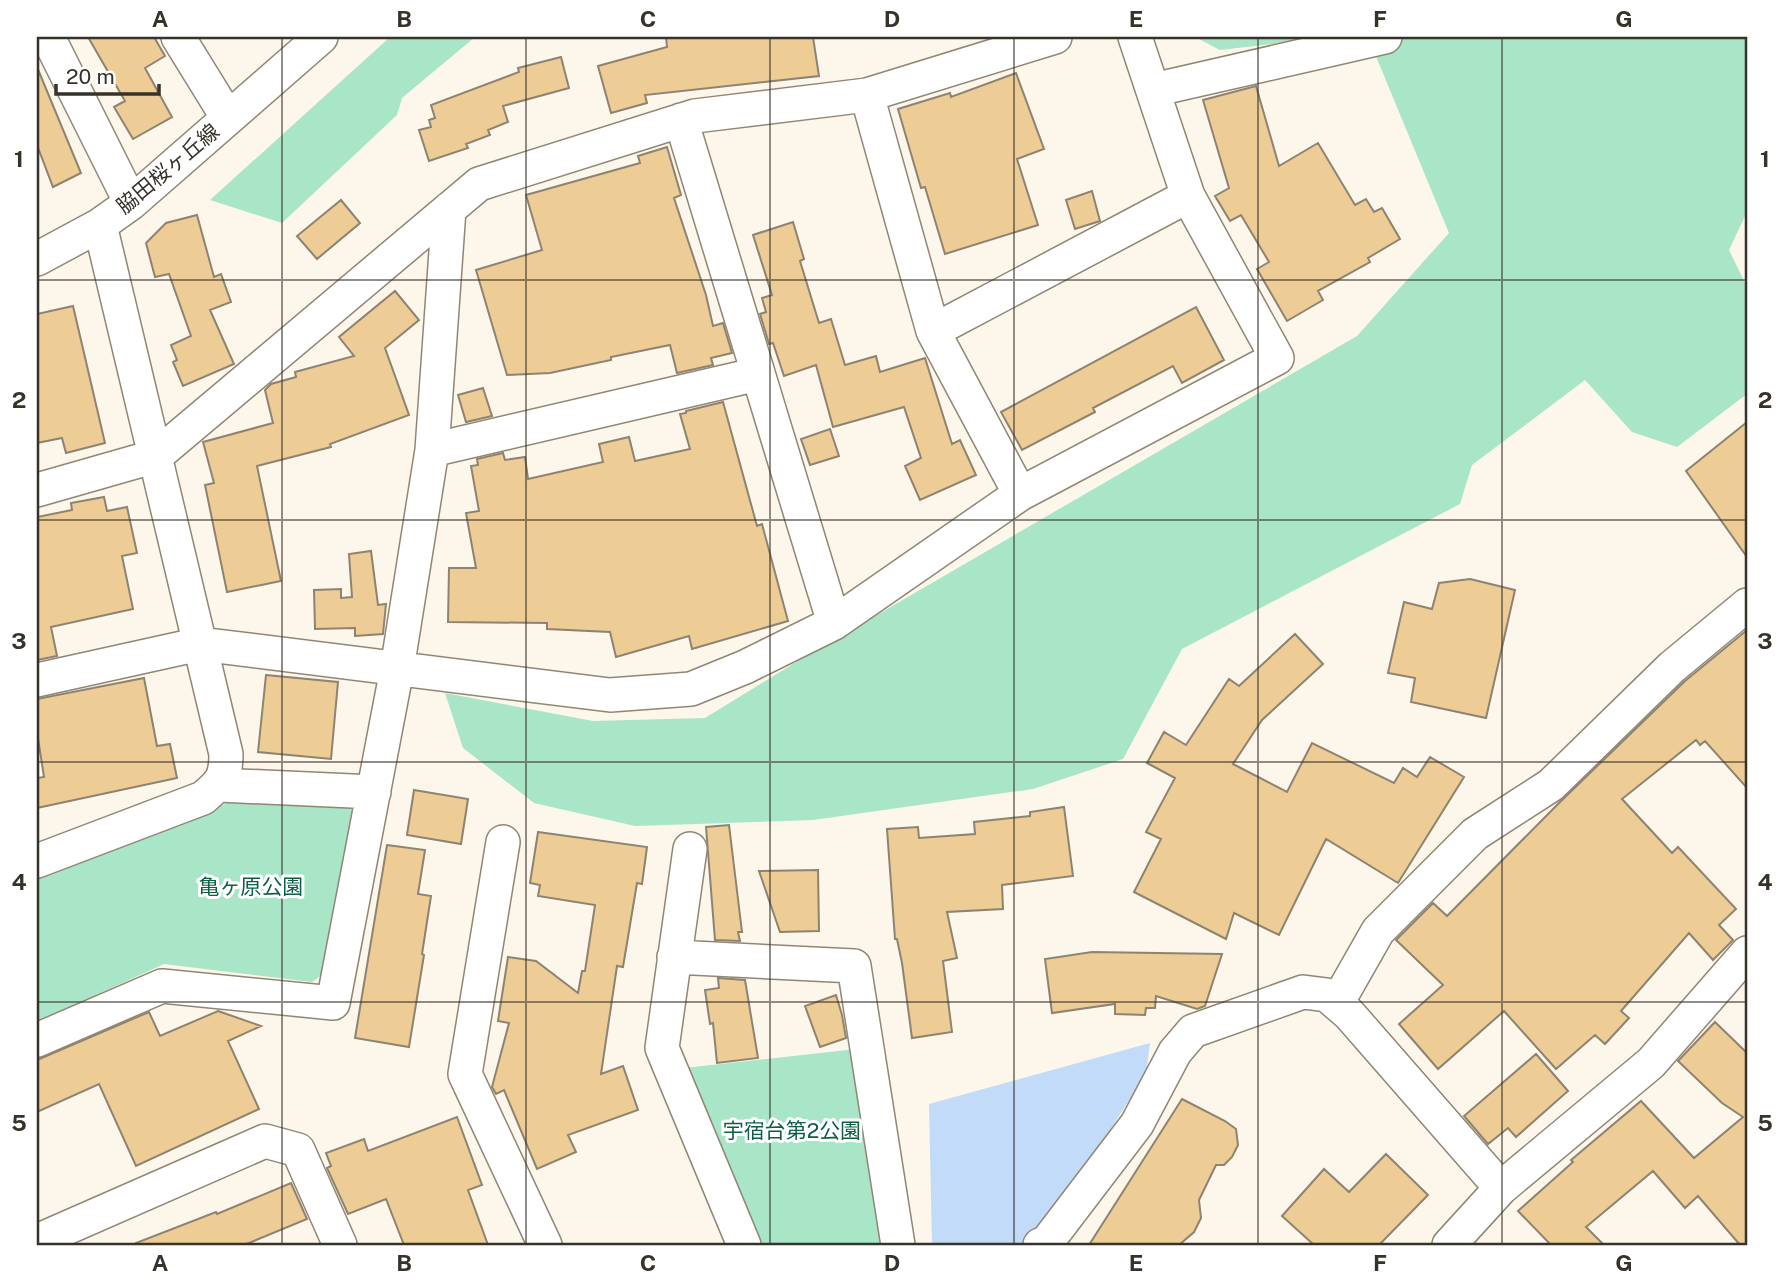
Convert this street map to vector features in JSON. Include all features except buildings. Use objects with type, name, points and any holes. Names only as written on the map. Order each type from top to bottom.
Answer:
[{"type":"street","points":[[48,37],[131,203]]},
{"type":"street","points":[[178,37],[228,118]]},
{"type":"street","name":"脇田桜ヶ丘線","points":[[38,256],[100,225],[131,203],[321,37]]},
{"type":"street","points":[[37,491],[156,456],[479,184],[695,116],[867,94],[1055,37]]},
{"type":"street","points":[[37,680],[200,644],[610,695],[691,689],[745,667],[834,623],[1020,494],[1277,358],[1188,195],[1135,37]]},
{"type":"street","points":[[1153,90],[1385,37]]},
{"type":"street","points":[[867,94],[933,331],[1020,494]]},
{"type":"street","points":[[681,120],[834,623]]},
{"type":"street","points":[[933,331],[1188,195]]},
{"type":"street","points":[[37,1040],[162,986],[333,1003],[397,668],[432,450],[449,209]]},
{"type":"street","points":[[37,861],[203,798],[219,785],[226,772],[226,754],[100,225]]},
{"type":"street","points":[[432,450],[758,374]]},
{"type":"street","points":[[1337,1003],[1378,931],[1475,834],[1551,785],[1672,667],[1747,606]]},
{"type":"street","points":[[219,785],[374,792]]},
{"type":"street","points":[[503,842],[465,1073],[545,1245]]},
{"type":"street","points":[[690,849],[662,1048],[744,1245]]},
{"type":"street","points":[[1449,1245],[1502,1188],[1651,1063],[1747,953]]},
{"type":"street","points":[[674,957],[854,966],[898,1245]]},
{"type":"street","points":[[1040,1245],[1046,1242],[1136,1124],[1175,1052],[1194,1031],[1303,992],[1327,995],[1349,1014],[1502,1188]]},
{"type":"street","points":[[37,1241],[265,1140],[298,1150],[340,1245]]},
{"type":"green space","points":[[390,37],[475,37],[402,98],[397,115],[282,223],[210,200]]},
{"type":"green space","points":[[1195,37],[1332,37],[1220,50]]},
{"type":"green space","points":[[1368,37],[1747,37],[1747,212],[1729,250],[1747,287],[1747,394],[1677,447],[1632,432],[1585,380],[1472,465],[1460,504],[1182,649],[1123,759],[1033,789],[813,820],[635,826],[534,803],[463,748],[445,693],[593,721],[705,718],[801,659],[1357,336],[1449,233]]},
{"type":"green space","name":"亀ヶ原公園","points":[[236,800],[354,803],[333,967],[312,982],[164,964],[37,1022],[37,875]]},
{"type":"green space","name":"宇宿台第2公園","points":[[856,1049],[880,1245],[761,1245],[684,1068]]},
{"type":"water","points":[[1150,1043],[1146,1073],[1063,1205],[1029,1245],[932,1245],[929,1104]]}]
